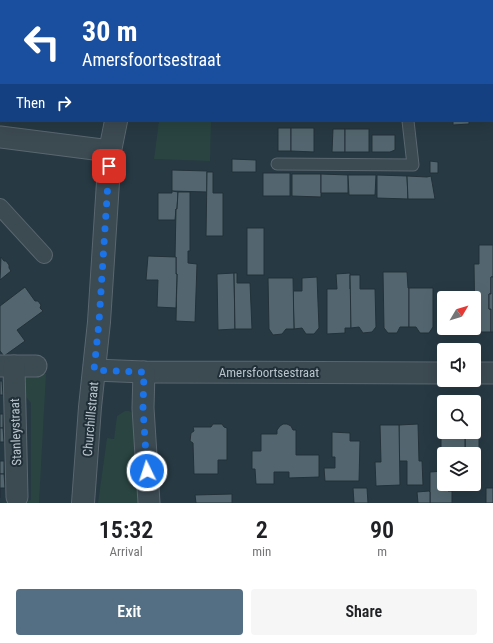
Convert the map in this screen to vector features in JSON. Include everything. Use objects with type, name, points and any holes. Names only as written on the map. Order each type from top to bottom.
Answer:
[{"type":"street","name":"Churchillstraat","points":[[83,503],[90,407],[99,322],[110,150],[116,122]]},
{"type":"street","points":[[0,137],[110,150]]},
{"type":"street","points":[[0,207],[44,255]]},
{"type":"street","name":"Stanleystraat","points":[[17,497],[7,366],[36,366]]},
{"type":"street","name":"Amersfoortsestraat","points":[[94,370],[144,372],[437,373]]},
{"type":"street","points":[[144,372],[143,408],[149,503]]},
{"type":"street","points":[[481,373],[493,373]]},
{"type":"lane","points":[[278,164],[413,165],[408,122]]},
{"type":"green space","points":[[159,122],[211,122],[210,161],[154,159]]},
{"type":"green space","points":[[28,374],[46,374],[39,503],[0,503],[31,500],[31,403],[20,389],[23,376]]},
{"type":"green space","points":[[125,411],[129,411],[134,414],[138,503],[98,503],[107,438],[114,439],[117,416]]},
{"type":"building","points":[[453,122],[469,122],[469,124],[453,125]]},
{"type":"building","points":[[278,128],[291,128],[291,151],[278,151]]},
{"type":"building","points":[[291,128],[314,128],[314,152],[291,151]]},
{"type":"building","points":[[333,129],[345,129],[345,152],[332,152]]},
{"type":"building","points":[[345,129],[369,129],[369,152],[345,152]]},
{"type":"building","points":[[372,135],[395,135],[395,150],[390,152],[372,152]]},
{"type":"building","points":[[232,159],[256,160],[256,172],[232,172]]},
{"type":"building","points":[[430,161],[438,162],[438,173],[430,173]]},
{"type":"building","points":[[172,170],[207,171],[207,192],[172,191]]},
{"type":"building","points":[[207,172],[213,172],[213,193],[223,193],[223,236],[206,236]]},
{"type":"building","points":[[263,173],[290,173],[290,196],[263,196]]},
{"type":"building","points":[[292,174],[321,174],[321,197],[292,196]]},
{"type":"building","points":[[321,174],[348,175],[348,193],[321,193]]},
{"type":"building","points":[[348,175],[376,175],[375,195],[349,195]]},
{"type":"building","points":[[377,175],[407,176],[408,199],[377,198]]},
{"type":"building","points":[[407,176],[431,176],[435,199],[408,199]]},
{"type":"building","points":[[172,191],[178,192],[175,220],[158,220],[158,193],[172,193]]},
{"type":"building","points":[[178,192],[190,192],[190,251],[188,251],[188,263],[197,264],[195,322],[176,321],[177,274],[176,257],[175,258],[176,209]]},
{"type":"building","points":[[247,228],[264,228],[264,275],[247,275]]},
{"type":"building","points":[[479,245],[493,245],[493,277],[491,277],[491,294],[489,294],[489,309],[491,309],[491,332],[481,332],[481,291],[474,291],[474,264],[479,264]]},
{"type":"building","points":[[148,256],[176,257],[176,308],[157,307],[158,280],[146,280]]},
{"type":"building","points":[[1,257],[9,265],[11,271],[0,280]]},
{"type":"building","points":[[383,272],[407,272],[409,288],[409,327],[400,327],[397,333],[388,333],[384,328]]},
{"type":"building","points":[[234,273],[235,329],[218,330],[217,274]]},
{"type":"building","points":[[234,273],[237,273],[237,283],[250,283],[252,329],[235,329]]},
{"type":"building","points":[[350,273],[351,328],[345,328],[345,333],[327,334],[327,289],[337,289],[336,274]]},
{"type":"building","points":[[350,275],[360,275],[360,289],[375,289],[376,327],[372,332],[363,333],[359,327],[351,328]]},
{"type":"building","points":[[317,277],[319,328],[314,334],[306,334],[302,328],[294,329],[293,291],[302,291],[302,278]]},
{"type":"building","points":[[491,277],[493,277],[493,332],[491,332],[491,309],[489,309]]},
{"type":"building","points":[[268,278],[293,278],[294,329],[286,329],[282,334],[273,335],[269,329]]},
{"type":"building","points":[[25,287],[35,301],[38,301],[41,305],[40,308],[43,311],[17,330],[25,341],[4,356],[0,351],[0,306]]},
{"type":"building","points":[[409,288],[433,288],[433,327],[429,333],[420,333],[416,327],[409,327]]},
{"type":"building","points":[[0,381],[2,381],[3,395],[0,395]]},
{"type":"building","points":[[0,414],[3,414],[3,428],[0,428]]},
{"type":"building","points":[[213,424],[222,424],[227,428],[227,460],[218,460],[218,474],[194,474],[193,443],[190,441],[191,433],[194,431],[193,427],[211,427]]},
{"type":"building","points":[[283,424],[287,424],[291,426],[293,430],[296,430],[296,455],[319,455],[319,477],[289,478],[289,472],[274,472],[274,484],[256,484],[255,469],[252,469],[252,451],[261,451],[261,434],[277,434],[277,430]]},
{"type":"building","points":[[418,424],[419,461],[422,461],[423,485],[407,485],[407,461],[399,461],[399,425]]},
{"type":"building","points":[[380,425],[399,425],[400,485],[376,486],[375,462],[381,462]]},
{"type":"building","points":[[0,428],[3,428],[4,442],[0,442]]},
{"type":"building","points":[[332,432],[350,433],[350,441],[360,441],[359,481],[325,481],[324,468],[335,468],[335,457],[332,457]]},
{"type":"building","points":[[441,439],[465,439],[465,447],[441,447]]},
{"type":"building","points":[[465,439],[479,439],[479,447],[465,447]]},
{"type":"building","points":[[0,461],[4,461],[4,474],[0,474]]},
{"type":"building","points":[[430,472],[437,472],[437,491],[452,491],[452,503],[430,503]]},
{"type":"building","points":[[0,474],[4,474],[5,488],[0,488]]},
{"type":"building","points":[[353,488],[367,488],[368,503],[354,503]]},
{"type":"building","points":[[486,488],[493,488],[493,503],[486,503]]},
{"type":"building","points":[[429,491],[430,503],[418,503],[417,492]]},
{"type":"building","points":[[232,494],[232,503],[196,503],[195,495]]},
{"type":"route","points":[[109,166],[99,322],[94,370],[144,372],[143,408],[147,471]]}]
